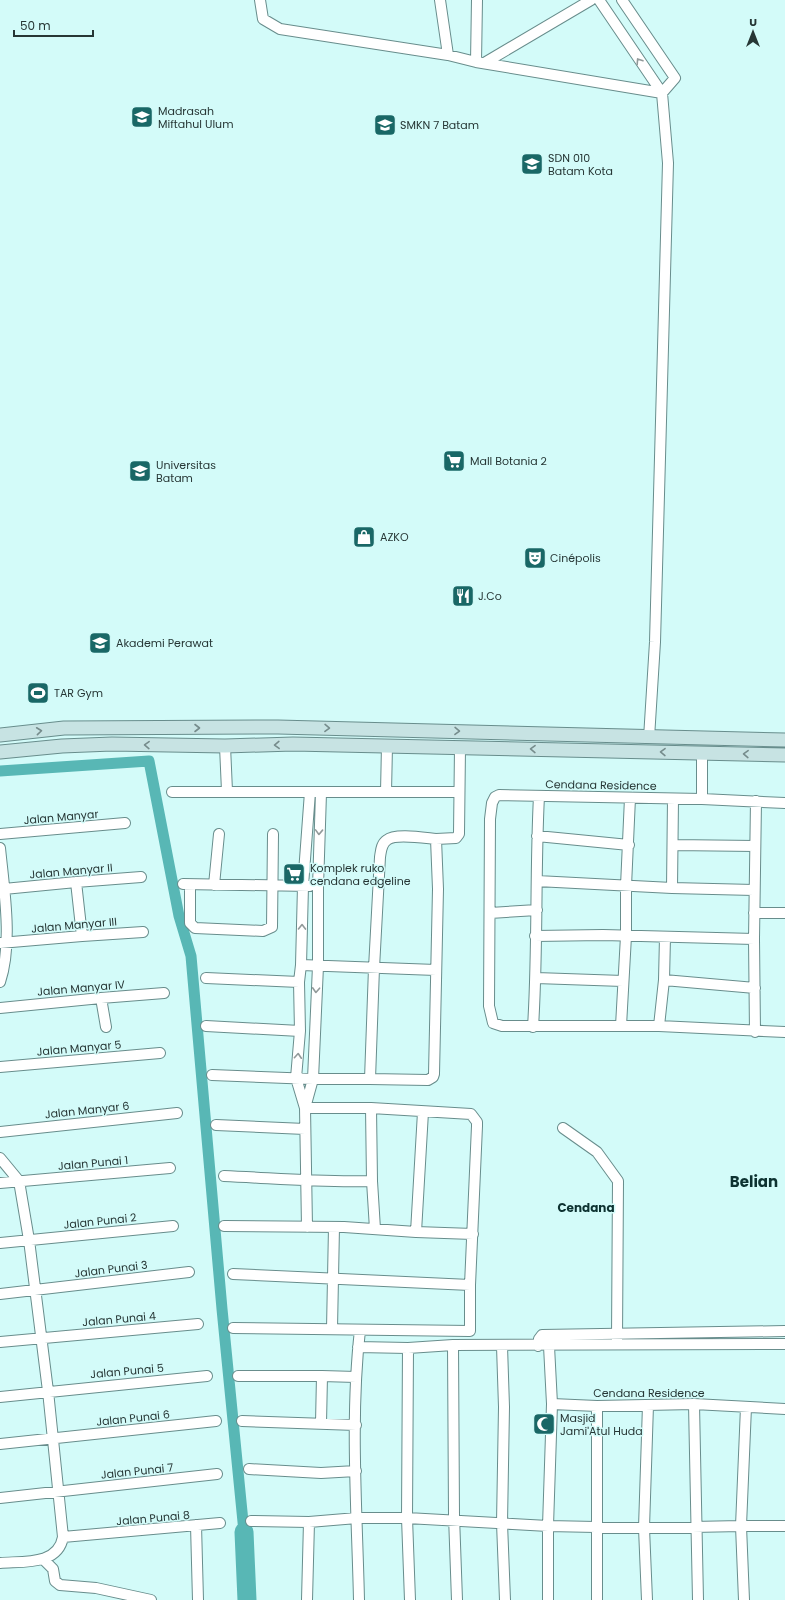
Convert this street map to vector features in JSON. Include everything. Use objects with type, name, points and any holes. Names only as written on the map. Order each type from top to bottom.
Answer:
[{"type":"main road","points":[[0,735],[64,728],[286,727],[464,731],[649,738],[785,740]]},
{"type":"main road","points":[[168,728],[168,745]]},
{"type":"main road","points":[[0,752],[62,746],[112,744],[225,746],[293,744],[785,755]]},
{"type":"street","points":[[260,0],[263,19],[280,29],[448,55],[662,93]]},
{"type":"street","points":[[440,0],[448,55]]},
{"type":"street","points":[[477,0],[481,62]]},
{"type":"street","points":[[481,62],[591,0]]},
{"type":"street","points":[[599,0],[662,93],[668,163],[655,642],[649,738]]},
{"type":"street","points":[[622,0],[675,78],[662,93]]},
{"type":"street","points":[[225,746],[227,791]]},
{"type":"street","points":[[386,792],[387,746]]},
{"type":"street","points":[[370,1079],[374,968],[380,857],[382,845],[389,838],[400,836],[436,839],[456,838],[459,834],[460,748]]},
{"type":"street","points":[[702,753],[702,799]]},
{"type":"street","points":[[172,792],[459,792]]},
{"type":"street","points":[[305,1108],[296,1078],[300,1031],[299,982],[301,965],[303,886],[310,792]]},
{"type":"street","points":[[307,1227],[305,1108],[313,1079],[318,966],[318,887],[321,793]]},
{"type":"street","name":"Cendana Residence","points":[[490,913],[491,814],[492,803],[495,797],[499,795],[702,799],[785,803]]},
{"type":"street","points":[[533,1027],[536,978],[536,836],[539,796]]},
{"type":"street","points":[[621,1026],[626,936],[626,886],[630,798]]},
{"type":"street","points":[[672,888],[673,799]]},
{"type":"street","points":[[755,1032],[754,890],[756,801]]},
{"type":"street","name":"Jalan Manyar","points":[[0,834],[125,823]]},
{"type":"street","points":[[214,885],[219,834]]},
{"type":"street","points":[[273,834],[272,886],[272,927],[263,931],[195,928],[192,926],[190,923],[187,884],[272,886],[303,886],[318,887]]},
{"type":"street","points":[[536,836],[629,844]]},
{"type":"street","points":[[212,1075],[418,1081],[428,1080],[433,1077],[435,1065],[438,889],[436,839]]},
{"type":"street","points":[[673,845],[755,846]]},
{"type":"street","points":[[0,848],[4,889],[3,943],[5,966],[0,982]]},
{"type":"street","name":"Jalan Manyar II","points":[[4,889],[141,877]]},
{"type":"street","points":[[537,881],[672,888],[754,890]]},
{"type":"street","points":[[76,882],[82,936]]},
{"type":"street","points":[[536,910],[490,913],[489,1006],[491,1020],[496,1025],[533,1027],[659,1026],[755,1032],[785,1032]]},
{"type":"street","points":[[754,913],[785,914]]},
{"type":"street","name":"Jalan Manyar III","points":[[3,943],[143,932]]},
{"type":"street","points":[[535,936],[603,935],[754,939]]},
{"type":"street","points":[[659,1026],[664,980],[665,937]]},
{"type":"street","points":[[301,965],[436,970]]},
{"type":"street","points":[[206,978],[299,982]]},
{"type":"street","points":[[536,978],[623,981]]},
{"type":"street","points":[[664,980],[755,988]]},
{"type":"street","name":"Jalan Manyar IV","points":[[0,1008],[164,993]]},
{"type":"street","points":[[101,998],[106,1028]]},
{"type":"street","points":[[206,1026],[300,1031]]},
{"type":"street","name":"Jalan Manyar 5","points":[[0,1067],[160,1053]]},
{"type":"street","points":[[233,1328],[470,1331],[470,1285],[477,1122],[471,1114],[371,1108],[305,1108]]},
{"type":"street","points":[[371,1108],[372,1181],[375,1229]]},
{"type":"street","points":[[416,1232],[423,1112]]},
{"type":"street","name":"Jalan Manyar 6","points":[[0,1132],[177,1113]]},
{"type":"street","points":[[216,1125],[305,1129]]},
{"type":"street","points":[[563,1128],[597,1152],[618,1181],[616,1345]]},
{"type":"street","points":[[0,1158],[19,1181],[29,1240],[42,1337],[63,1537],[58,1550],[48,1558],[0,1563]]},
{"type":"street","name":"Jalan Punai 1","points":[[0,1183],[170,1168]]},
{"type":"street","points":[[224,1176],[306,1181],[372,1181]]},
{"type":"street","name":"Jalan Punai 2","points":[[0,1243],[173,1226]]},
{"type":"street","points":[[224,1226],[334,1227],[473,1234]]},
{"type":"street","points":[[332,1329],[334,1227]]},
{"type":"street","name":"Jalan Punai 3","points":[[0,1294],[189,1272]]},
{"type":"street","points":[[234,1274],[470,1285]]},
{"type":"street","name":"Jalan Punai 4","points":[[0,1342],[198,1324]]},
{"type":"street","points":[[359,1600],[356,1471],[356,1378],[360,1330]]},
{"type":"street","points":[[538,1346],[539,1339],[542,1335],[617,1332],[785,1331]]},
{"type":"street","points":[[358,1347],[408,1348],[454,1345],[550,1346],[785,1344]]},
{"type":"street","points":[[454,1345],[454,1520],[457,1600]]},
{"type":"street","points":[[502,1346],[504,1407],[502,1523],[505,1600]]},
{"type":"street","points":[[548,1600],[548,1526],[552,1404],[550,1346]]},
{"type":"street","points":[[408,1348],[407,1518],[410,1600]]},
{"type":"street","name":"Jalan Punai 5","points":[[0,1397],[207,1376]]},
{"type":"street","points":[[238,1376],[322,1376],[356,1378]]},
{"type":"street","points":[[320,1423],[322,1376]]},
{"type":"street","name":"Cendana Residence","points":[[552,1404],[597,1406],[694,1404],[785,1409]]},
{"type":"street","points":[[694,1404],[695,1526],[698,1600]]},
{"type":"street","points":[[647,1600],[644,1528],[648,1405]]},
{"type":"street","points":[[597,1406],[597,1600]]},
{"type":"street","points":[[744,1600],[741,1526],[746,1407]]},
{"type":"street","name":"Jalan Punai 6","points":[[0,1444],[216,1422]]},
{"type":"street","points":[[242,1422],[356,1425]]},
{"type":"street","points":[[248,1469],[321,1473],[356,1471]]},
{"type":"street","name":"Jalan Punai 7","points":[[0,1498],[217,1474]]},
{"type":"street","points":[[251,1521],[309,1522],[357,1518],[407,1518],[548,1526],[644,1528],[695,1526],[785,1526]]},
{"type":"street","points":[[307,1600],[309,1522]]},
{"type":"street","points":[[196,1525],[220,1523]]},
{"type":"street","name":"Jalan Punai 8","points":[[63,1537],[196,1525],[198,1600]]},
{"type":"street","points":[[42,1559],[53,1569],[55,1581],[60,1585],[102,1589],[151,1600]]},
{"type":"waterway","points":[[0,771],[149,761],[179,916],[191,956],[222,1309],[244,1532]]},
{"type":"waterway","points":[[244,1532],[247,1600]]},
{"type":"place","name":"Madrasah Miftahul Ulum","points":[[142,117]]},
{"type":"place","name":"SMKN 7 Batam","points":[[385,125]]},
{"type":"place","name":"SDN 010 Batam Kota","points":[[532,164]]},
{"type":"place","name":"Mall Botania 2","points":[[454,461]]},
{"type":"place","name":"Universitas Batam","points":[[140,471]]},
{"type":"place","name":"AZKO","points":[[364,537]]},
{"type":"place","name":"Cinépolis","points":[[535,558]]},
{"type":"place","name":"J.Co","points":[[463,596]]},
{"type":"place","name":"Akademi Perawat","points":[[100,643]]},
{"type":"place","name":"TAR Gym","points":[[38,693]]},
{"type":"place","name":"Komplek ruko cendana edgeline","points":[[294,874]]},
{"type":"place","name":"Masjid Jami'Atul Huda","points":[[544,1424]]},
{"type":"district","name":"Belian","points":[[754,1181]]},
{"type":"district","name":"Cendana","points":[[586,1207]]}]
